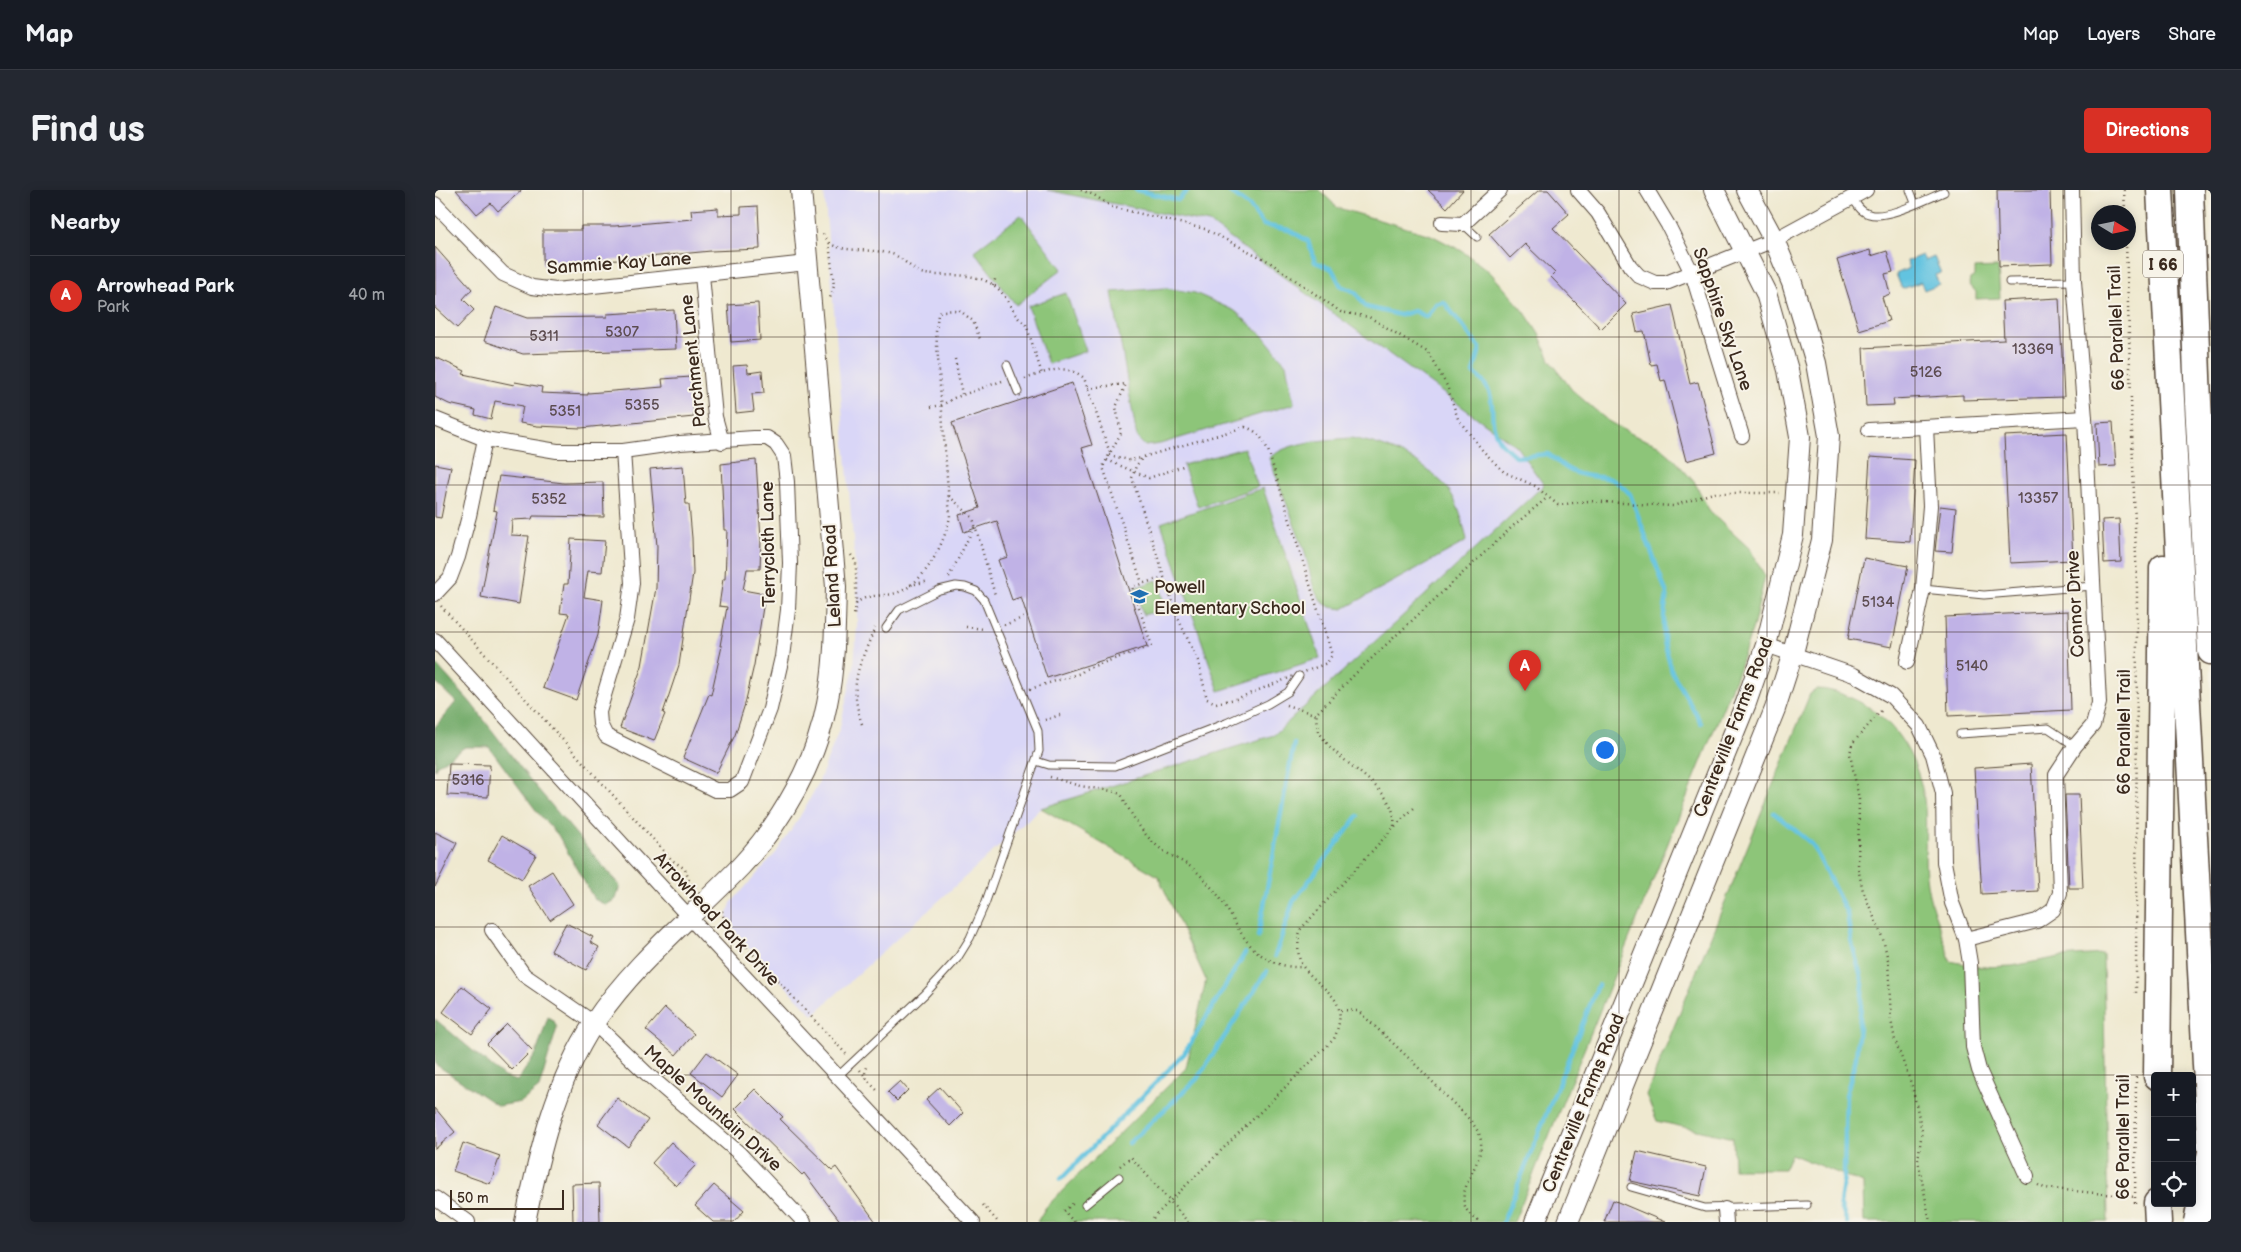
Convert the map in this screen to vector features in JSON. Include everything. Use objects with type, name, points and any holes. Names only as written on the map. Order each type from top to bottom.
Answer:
[{"type":"highway","name":"I 66","points":[[2160,190],[2211,1160]]},
{"type":"highway","points":[[2190,190],[2197,393],[2211,651]]},
{"type":"highway","points":[[2146,1072],[2167,337]]},
{"type":"highway","points":[[2197,1222],[2211,1152]]},
{"type":"highway","points":[[2143,1203],[2158,1222]]},
{"type":"street","name":"Leland Road","points":[[525,1222],[536,1169],[562,1083],[594,1023],[640,964],[743,864],[783,810],[811,756],[827,705],[835,648],[836,587],[801,190]]},
{"type":"street","points":[[1442,223],[1463,224],[1500,190]]},
{"type":"street","points":[[1577,190],[1598,213],[1639,276],[1655,283],[1666,283],[1774,240],[1866,190]]},
{"type":"street","name":"Sapphire Sky Lane","points":[[1647,190],[1669,224],[1692,273],[1742,436]]},
{"type":"street","name":"Centreville Farms Road","points":[[1538,1221],[1746,703],[1767,645],[1793,536],[1800,437],[1785,360],[1766,293],[1714,190]]},
{"type":"street","name":"Centreville Farms Road","points":[[1567,1222],[1775,709],[1793,653],[1822,540],[1829,436],[1816,363],[1792,283],[1774,240],[1747,190]]},
{"type":"street","name":"Connor Drive","points":[[1966,939],[2037,920],[2053,910],[2060,893],[2056,775],[2075,746],[2093,725],[2099,703],[2085,418],[2074,281],[2071,190]]},
{"type":"street","name":"Sammie Kay Lane","points":[[435,204],[503,274],[532,288],[556,290],[807,263]]},
{"type":"street","name":"Parchment Lane","points":[[702,275],[715,417],[722,442]]},
{"type":"street","points":[[1869,430],[2085,418]]},
{"type":"street","points":[[435,419],[485,439],[557,451],[623,451],[680,444],[722,442]]},
{"type":"street","points":[[1907,662],[1923,588],[1930,506],[1926,427]]},
{"type":"street","name":"Terrycloth Lane","points":[[623,451],[632,583],[627,619],[599,712],[601,724],[606,736],[623,746],[715,790],[730,790],[742,782],[770,710],[788,610],[790,563],[787,482],[784,456],[776,444],[767,438],[722,442]]},
{"type":"street","points":[[435,594],[450,578],[458,557],[469,516],[485,439]]},
{"type":"street","name":"Arrowhead Park Drive","points":[[435,640],[689,918],[973,1222]]},
{"type":"street","points":[[1767,645],[1854,675],[1891,696],[1919,726],[1933,755],[1943,793],[1944,862],[1952,903],[1966,939],[1970,963],[1973,1047],[1979,1070],[2027,1176]]},
{"type":"street","name":"Maple Mountain Drive","points":[[492,930],[524,975],[594,1023],[646,1073],[739,1153],[804,1222]]},
{"type":"street","points":[[435,1198],[468,1222]]},
{"type":"lane","points":[[1910,190],[1915,203]]},
{"type":"lane","points":[[1852,198],[1860,210],[1869,214],[1883,215],[1944,192]]},
{"type":"lane","points":[[1463,224],[1477,237]]},
{"type":"lane","points":[[2009,282],[2074,281]]},
{"type":"lane","points":[[1007,365],[1018,392]]},
{"type":"lane","points":[[837,1077],[925,994],[957,959],[970,938],[985,904],[1040,742],[1035,724],[984,600],[976,592],[956,586],[939,590],[899,610],[886,628]]},
{"type":"lane","points":[[1923,588],[1984,595],[2093,586]]},
{"type":"lane","points":[[1035,761],[1047,764],[1115,766],[1226,723],[1275,700],[1288,692],[1299,676]]},
{"type":"lane","points":[[1960,734],[2048,728],[2075,746]]},
{"type":"lane","points":[[1085,1206],[1119,1177]]},
{"type":"lane","points":[[1631,1187],[1726,1215],[1807,1205]]},
{"type":"path","points":[[1081,190],[1094,195],[1112,207],[1205,229],[1268,261],[1341,312],[1369,317],[1402,336],[1429,354],[1447,386],[1458,419],[1483,450],[1504,472],[1535,486],[1558,505],[1589,501],[1673,506],[1713,493],[1781,493]]},
{"type":"path","points":[[2124,190],[2125,205]]},
{"type":"path","points":[[829,243],[836,248],[863,248],[893,254],[922,273],[972,276],[993,284],[1008,299],[1017,319],[1026,324],[1042,374]]},
{"type":"path","name":"66 Parallel Trail","points":[[2126,250],[2137,589],[2136,998]]},
{"type":"path","points":[[993,284],[996,277]]},
{"type":"path","points":[[856,604],[859,600],[896,593],[910,585],[930,565],[946,535],[950,517],[936,332],[938,314],[949,310],[959,310],[973,321],[980,339]]},
{"type":"path","points":[[955,359],[962,395]]},
{"type":"path","points":[[931,407],[942,405],[962,395],[1013,380],[1063,368],[1071,370],[1084,378],[1109,454]]},
{"type":"path","points":[[1088,388],[1126,384],[1116,407],[1121,433],[1103,467],[1142,583]]},
{"type":"path","points":[[1109,454],[1129,460],[1245,427],[1255,430],[1263,439],[1332,652],[1327,663],[1299,676],[1236,699],[1216,703],[1207,699],[1198,661],[1176,614],[1132,478],[1143,457]]},
{"type":"path","points":[[1107,460],[1149,478],[1183,466]]},
{"type":"path","points":[[949,496],[973,518],[997,598]]},
{"type":"path","points":[[1394,827],[1394,814],[1389,802],[1333,748],[1318,728],[1315,721],[1317,716],[1363,667],[1513,526],[1548,496]]},
{"type":"path","points":[[949,577],[975,525]]},
{"type":"path","points":[[1022,692],[1081,673],[1085,669],[1152,646],[1132,587],[1163,576]]},
{"type":"path","points":[[893,601],[896,593]]},
{"type":"path","points":[[435,599],[673,860],[685,869],[690,883],[717,913],[721,914],[725,924],[865,1074],[869,1084],[878,1091]]},
{"type":"path","points":[[1004,616],[1007,624]]},
{"type":"path","points":[[862,724],[854,696],[855,679],[877,622]]},
{"type":"path","points":[[1033,688],[1036,694]]},
{"type":"path","points":[[1275,700],[1277,703],[1317,716]]},
{"type":"path","points":[[1881,711],[1852,744],[1850,754],[1859,799],[1858,868],[1863,891],[1883,939],[1888,960],[1891,1020],[1895,1040],[1912,1086],[1922,1131],[1918,1160],[1930,1222]]},
{"type":"path","points":[[1043,714],[1047,726]]},
{"type":"path","points":[[1035,724],[1061,715]]},
{"type":"path","points":[[1047,764],[1043,774],[1072,784],[1121,794],[1136,823],[1151,840],[1165,852],[1182,859],[1192,867],[1221,899],[1249,944],[1260,954],[1276,963],[1292,968],[1303,967]]},
{"type":"path","points":[[1153,1218],[1326,1049],[1339,1028],[1341,1010],[1327,988],[1303,967],[1298,945],[1300,930],[1394,827],[1415,807]]},
{"type":"path","points":[[1341,1010],[1358,1011],[1416,1064],[1477,1130],[1483,1145],[1479,1158],[1465,1185],[1463,1200],[1473,1218],[1480,1222]]},
{"type":"path","points":[[865,1074],[871,1060]]},
{"type":"path","name":"66 Parallel Trail","points":[[2143,1203],[2146,1072]]},
{"type":"path","points":[[2027,1176],[2034,1184],[2044,1188],[2143,1203]]},
{"type":"path","points":[[1170,1201],[1188,1222]]},
{"type":"path","points":[[983,1205],[998,1222]]},
{"type":"shaded area","name":"Powell Elementary School","points":[[824,190],[1047,190],[1209,223],[1516,446],[1545,485],[1274,735],[1041,808],[813,1015],[733,931],[727,917],[731,903],[776,853],[798,820],[818,784],[840,727],[854,667],[857,587]]},
{"type":"green space","points":[[1047,190],[1319,190],[1338,208],[1431,235],[1462,251],[1490,272],[1524,311],[1539,334],[1550,360],[1572,390],[1608,421],[1631,434],[1658,445],[1674,459],[1695,483],[1710,512],[1750,549],[1765,576],[1754,624],[1738,671],[1514,1222],[1037,1222],[1046,1207],[1186,1068],[1206,980],[1158,876],[1041,808],[1274,735],[1544,485],[1516,446],[1209,223]]},
{"type":"green space","points":[[1021,215],[1062,269],[1016,305],[974,251]]},
{"type":"green space","points":[[1998,267],[2000,298],[1976,299],[1976,292],[1969,284],[1970,279],[1975,276],[1975,268]]},
{"type":"green space","points":[[1166,288],[1195,293],[1235,311],[1264,337],[1286,364],[1294,404],[1160,444],[1145,446],[1137,438],[1112,292]]},
{"type":"green space","points":[[1066,293],[1086,351],[1048,364],[1028,306]]},
{"type":"green space","points":[[1351,438],[1374,443],[1395,451],[1435,476],[1447,488],[1455,502],[1467,541],[1343,609],[1330,607],[1322,602],[1314,589],[1304,549],[1269,458],[1277,452],[1297,445]]},
{"type":"green space","points":[[1244,448],[1258,487],[1198,507],[1183,465]]},
{"type":"green space","points":[[1263,488],[1320,658],[1219,691],[1161,523]]},
{"type":"green space","points":[[1157,580],[1166,609],[1143,615],[1135,588]]},
{"type":"green space","points":[[435,663],[471,703],[531,781],[620,886],[616,899],[606,905],[594,899],[558,835],[538,813],[489,747],[465,747],[436,766],[435,770],[435,727],[456,702],[435,682]]},
{"type":"green space","points":[[1817,689],[1845,695],[1870,708],[1892,728],[1909,752],[1920,779],[1925,808],[1927,884],[1934,913],[1950,961],[1980,967],[2012,966],[2060,957],[2103,954],[2108,1222],[1864,1222],[1863,1183],[1791,1154],[1784,1169],[1734,1169],[1733,1138],[1657,1121],[1646,1095],[1810,694]]},
{"type":"green space","points":[[548,1017],[554,1021],[557,1028],[539,1088],[521,1102],[498,1106],[435,1064],[435,1019],[504,1077],[517,1081],[536,1054]]},
{"type":"water","points":[[1922,255],[1925,261],[1934,257],[1941,273],[1935,275],[1939,284],[1924,290],[1921,282],[1902,289],[1896,274],[1909,268],[1907,261]]},
{"type":"building","points":[[456,190],[522,190],[498,211],[491,203],[477,214]]},
{"type":"building","points":[[1428,190],[1463,190],[1447,208]]},
{"type":"building","points":[[1539,190],[1548,190],[1569,214],[1553,228],[1626,304],[1601,329],[1551,277],[1555,273],[1525,244],[1510,258],[1489,234]]},
{"type":"building","points":[[1997,190],[2050,190],[2052,264],[1999,266]]},
{"type":"building","points":[[758,206],[760,249],[571,262],[571,265],[543,265],[543,230],[581,230],[581,226],[615,226],[692,219],[691,210],[718,208],[718,215],[741,214],[741,207]]},
{"type":"building","points":[[435,247],[472,289],[463,299],[474,310],[457,328],[435,308]]},
{"type":"building","points":[[1870,250],[1871,256],[1887,251],[1893,272],[1885,274],[1890,294],[1882,297],[1889,321],[1859,330],[1837,260]]},
{"type":"building","points":[[2059,298],[2064,397],[1963,400],[1963,395],[1893,399],[1894,405],[1866,406],[1863,348],[2004,340],[2002,301]]},
{"type":"building","points":[[758,303],[760,340],[731,342],[728,305]]},
{"type":"building","points":[[1672,305],[1690,384],[1698,382],[1716,453],[1686,461],[1665,380],[1661,381],[1657,364],[1651,365],[1644,331],[1637,332],[1633,314]]},
{"type":"building","points":[[496,307],[527,318],[607,317],[607,314],[674,310],[676,349],[523,354],[484,341]]},
{"type":"building","points":[[435,357],[465,371],[463,374],[514,385],[515,382],[542,387],[541,393],[588,395],[588,393],[663,387],[662,379],[691,377],[694,417],[581,428],[537,426],[520,423],[523,406],[495,401],[491,419],[475,415],[476,410],[449,404],[435,397]]},
{"type":"building","points":[[747,365],[748,373],[762,371],[764,393],[752,394],[754,411],[736,413],[733,366]]},
{"type":"building","points":[[1072,383],[1092,445],[1082,448],[1147,646],[1047,678],[1021,597],[1012,600],[998,560],[1008,557],[997,521],[964,532],[959,515],[980,508],[952,423]]},
{"type":"building","points":[[2113,422],[2116,466],[2099,467],[2097,423]]},
{"type":"building","points":[[2067,433],[2073,560],[2010,563],[2004,436]]},
{"type":"building","points":[[1870,457],[1915,460],[1910,542],[1865,539]]},
{"type":"building","points":[[756,460],[761,540],[760,569],[747,569],[743,590],[765,594],[754,665],[745,704],[735,735],[716,773],[683,758],[709,694],[711,695],[722,646],[720,646],[727,607],[719,606],[723,579],[725,579],[727,530],[724,530],[721,464]]},
{"type":"building","points":[[435,464],[451,467],[441,518],[435,517]]},
{"type":"building","points":[[683,466],[686,504],[689,504],[693,573],[679,665],[663,713],[665,714],[654,741],[620,728],[642,666],[656,588],[657,546],[650,469]]},
{"type":"building","points":[[499,476],[564,483],[603,482],[604,517],[533,516],[532,519],[512,520],[511,535],[529,536],[519,604],[481,597],[497,511],[493,510]]},
{"type":"building","points":[[1940,506],[1956,508],[1952,552],[1935,551]]},
{"type":"building","points":[[2119,519],[2121,562],[2104,563],[2102,520]]},
{"type":"building","points":[[571,539],[605,541],[602,572],[588,571],[584,597],[603,600],[598,635],[576,700],[543,688],[569,614],[560,613],[564,584],[568,584]]},
{"type":"building","points":[[1864,558],[1908,566],[1892,647],[1848,639]]},
{"type":"building","points":[[2068,611],[2071,710],[1948,716],[1945,617]]},
{"type":"building","points":[[449,764],[490,765],[488,797],[447,795]]},
{"type":"building","points":[[2031,764],[2038,891],[1982,894],[1974,768]]},
{"type":"building","points":[[2065,795],[2079,795],[2083,888],[2069,888]]},
{"type":"building","points":[[435,832],[457,843],[435,887]]},
{"type":"building","points":[[502,835],[536,855],[522,879],[488,860]]},
{"type":"building","points":[[552,871],[573,904],[550,920],[528,886]]},
{"type":"building","points":[[566,923],[593,937],[590,942],[599,947],[586,970],[551,951]]},
{"type":"building","points":[[462,986],[492,1009],[472,1034],[443,1012]]},
{"type":"building","points":[[665,1008],[694,1034],[676,1055],[646,1030]]},
{"type":"building","points":[[507,1024],[532,1050],[512,1070],[487,1044]]},
{"type":"building","points":[[707,1052],[738,1075],[722,1097],[691,1073]]},
{"type":"building","points":[[900,1081],[908,1090],[897,1101],[888,1092]]},
{"type":"building","points":[[940,1087],[963,1113],[950,1126],[926,1100]]},
{"type":"building","points":[[755,1089],[783,1117],[780,1119],[832,1170],[836,1167],[876,1222],[841,1222],[804,1173],[802,1175],[735,1109]]},
{"type":"building","points":[[617,1098],[648,1120],[628,1147],[598,1124]]},
{"type":"building","points":[[435,1108],[455,1132],[435,1149]]},
{"type":"building","points":[[671,1142],[696,1165],[676,1186],[652,1163]]},
{"type":"building","points":[[463,1143],[500,1156],[490,1184],[453,1171]]},
{"type":"building","points":[[1637,1151],[1706,1167],[1700,1196],[1630,1181]]},
{"type":"building","points":[[599,1183],[600,1222],[573,1222],[572,1184]]},
{"type":"building","points":[[714,1185],[744,1211],[734,1222],[713,1222],[695,1206]]},
{"type":"building","points":[[1613,1200],[1665,1222],[1604,1222]]},
{"type":"waterway","points":[[1136,190],[1178,200],[1188,190]]},
{"type":"waterway","points":[[1227,190],[1249,206],[1263,225],[1289,230],[1308,241],[1315,262],[1332,269],[1341,286],[1355,292],[1366,307],[1400,315],[1414,311],[1426,317],[1435,304],[1444,302],[1480,349],[1473,373],[1488,389],[1491,397],[1493,422],[1499,440],[1516,457],[1548,454],[1571,471],[1615,481],[1630,494],[1667,594],[1664,615],[1664,642],[1672,672],[1701,723]]},
{"type":"waterway","points":[[1258,937],[1294,743]]},
{"type":"waterway","points":[[1774,813],[1812,844],[1847,913],[1851,940],[1863,984],[1856,1058],[1846,1095],[1844,1176],[1840,1204],[1847,1222]]},
{"type":"waterway","points":[[1275,956],[1293,902],[1358,816]]},
{"type":"waterway","points":[[1061,1179],[1184,1054],[1245,953]]},
{"type":"waterway","points":[[1129,1143],[1197,1079],[1267,971]]},
{"type":"waterway","points":[[1503,1222],[1598,985]]},
{"type":"place","name":"Powell Elementary School","points":[[1140,597]]},
{"type":"place","name":"Arrowhead Park","points":[[1525,691]]}]
